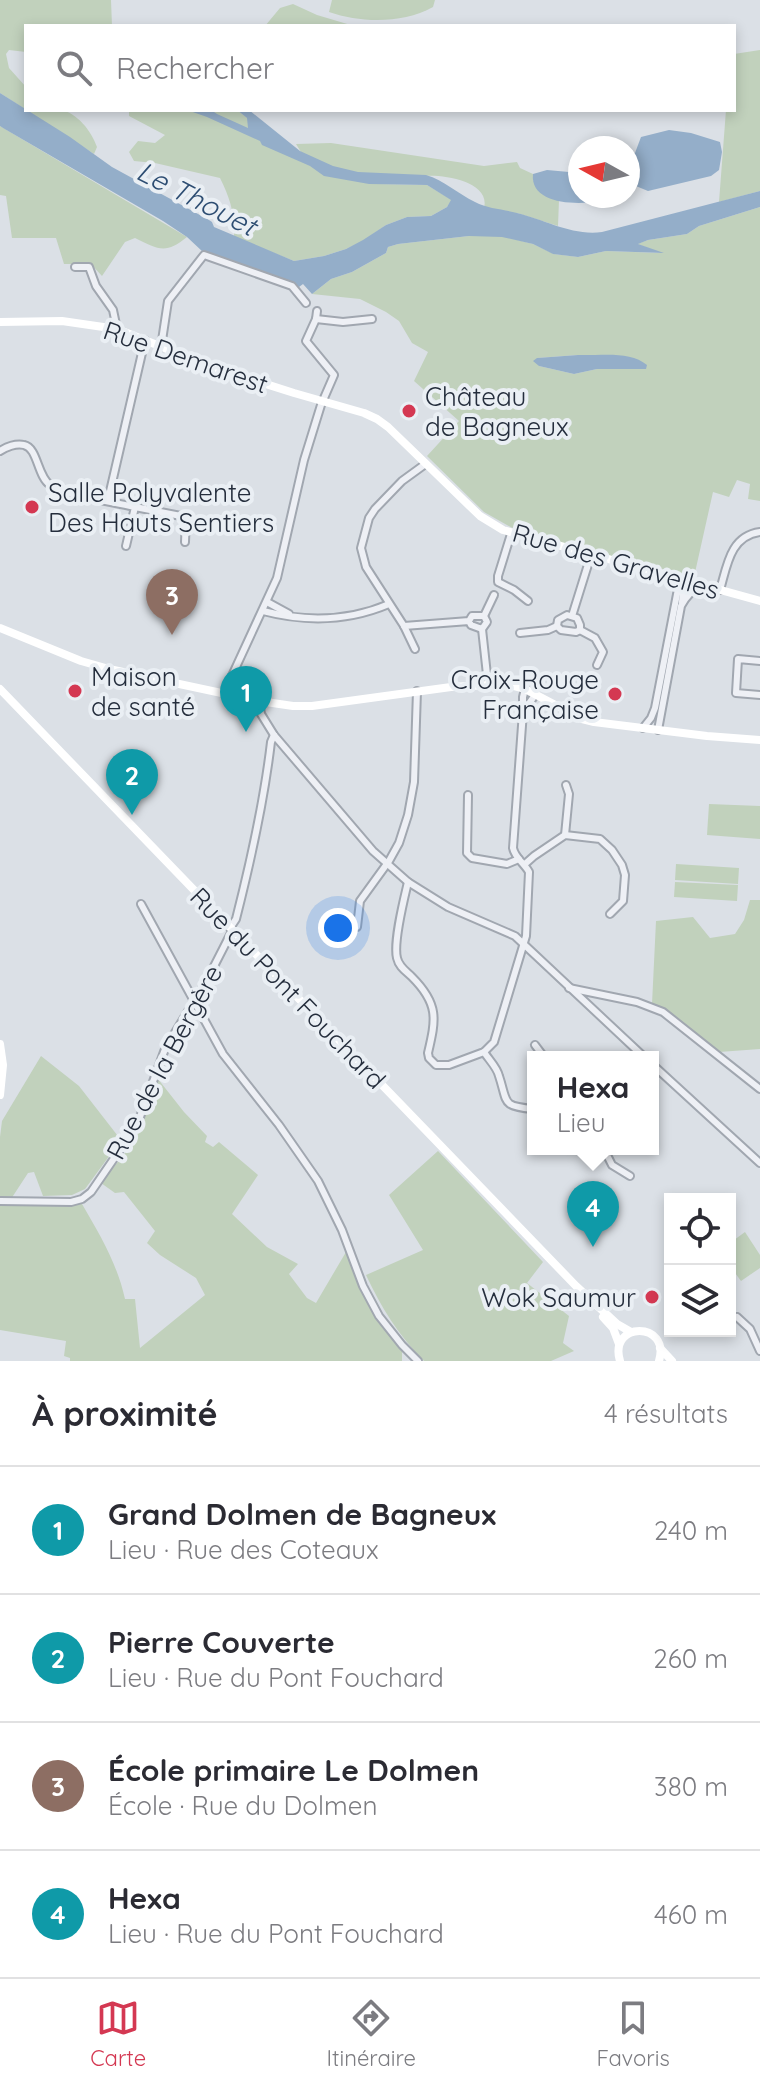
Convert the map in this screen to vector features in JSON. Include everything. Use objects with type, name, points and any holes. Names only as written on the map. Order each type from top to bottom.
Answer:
[{"type":"street","points":[[161,347],[168,301],[204,255],[292,286],[306,303]]},
{"type":"street","points":[[75,267],[89,267],[96,286],[113,310],[117,329]]},
{"type":"street","points":[[224,693],[267,602],[283,557],[304,460],[334,375],[306,341],[316,315],[343,322],[372,319]]},
{"type":"street","name":"Rue Demarest","points":[[0,322],[62,321],[117,329],[212,367],[323,402]]},
{"type":"street","points":[[108,500],[145,340]]},
{"type":"street","name":"Rue des Gravelles","points":[[323,402],[377,419],[480,516],[511,534],[760,601]]},
{"type":"street","points":[[0,451],[21,444],[28,446],[42,476],[55,488],[186,517],[185,542]]},
{"type":"street","points":[[415,649],[362,558],[361,548],[369,518],[390,492],[424,465]]},
{"type":"street","points":[[126,546],[135,507]]},
{"type":"street","points":[[720,590],[733,547],[743,537],[760,532]]},
{"type":"street","points":[[511,534],[498,582],[528,601]]},
{"type":"street","points":[[572,616],[591,555]]},
{"type":"street","points":[[680,579],[681,606]]},
{"type":"street","points":[[651,729],[680,579]]},
{"type":"street","points":[[651,729],[681,606],[694,588],[702,585]]},
{"type":"street","points":[[484,616],[494,595]]},
{"type":"street","points":[[267,602],[291,616]]},
{"type":"street","points":[[263,611],[306,618],[346,617],[389,604]]},
{"type":"street","points":[[469,621],[472,616],[484,616]]},
{"type":"street","points":[[484,616],[487,622],[482,629],[488,684]]},
{"type":"street","points":[[557,626],[562,617],[572,616],[577,618],[580,630]]},
{"type":"street","points":[[404,626],[469,621]]},
{"type":"street","points":[[469,621],[482,629]]},
{"type":"street","points":[[557,626],[561,630],[580,630],[595,638],[603,652],[597,665]]},
{"type":"street","points":[[520,633],[557,626]]},
{"type":"street","points":[[0,628],[81,661],[259,701],[312,706],[417,691],[506,684],[525,689],[582,719],[760,740]]},
{"type":"street","points":[[760,661],[738,659],[736,693],[760,695]]},
{"type":"street","points":[[232,680],[237,686],[238,696]]},
{"type":"street","name":"Rue du Pont Fouchard","points":[[0,689],[576,1286],[613,1328],[619,1344]]},
{"type":"street","points":[[408,882],[396,953],[400,967],[421,987],[432,1005],[435,1016],[428,1053],[429,1058],[440,1067],[484,1052],[494,1042],[526,936],[529,872],[514,854],[513,848],[525,689]]},
{"type":"street","points":[[357,927],[360,901],[399,843],[410,804],[416,747],[417,691]]},
{"type":"street","points":[[523,712],[535,695]]},
{"type":"street","points":[[259,701],[261,714],[274,735],[387,864],[408,882],[448,907],[515,936],[638,1051]]},
{"type":"street","name":"Rue de la Bergère","points":[[0,1201],[71,1202],[82,1199],[91,1192],[137,1125],[165,1049],[194,1002],[236,919],[259,823],[274,735]]},
{"type":"street","points":[[565,835],[569,794],[566,785]]},
{"type":"street","points":[[468,795],[467,853],[472,858],[507,864],[522,862],[565,835],[600,839],[612,850],[625,875],[623,901],[610,914]]},
{"type":"street","points":[[141,904],[223,1054],[318,1181],[371,1301],[418,1361]]},
{"type":"street","points":[[515,936],[525,920]]},
{"type":"street","points":[[569,988],[637,1002],[663,1012],[760,1089]]},
{"type":"street","points":[[582,1000],[583,996],[592,993]]},
{"type":"street","points":[[582,1000],[601,995]]},
{"type":"street","points":[[592,1009],[592,999],[601,995]]},
{"type":"street","points":[[0,1044],[3,1055],[0,1095]]},
{"type":"street","points":[[535,1045],[540,1051]]},
{"type":"street","points":[[484,1052],[498,1072],[505,1100],[514,1108],[527,1109]]},
{"type":"street","points":[[659,1074],[760,1163]]},
{"type":"street","points":[[607,1155],[612,1165],[630,1176]]},
{"type":"street","name":"Rue du Pont Fouchard","points":[[576,1286],[617,1324],[631,1332],[648,1332],[660,1348]]},
{"type":"street","points":[[737,1317],[750,1329],[760,1351]]},
{"type":"street","points":[[617,1359],[619,1344],[631,1332]]},
{"type":"street","points":[[659,1361],[660,1348]]},
{"type":"street","points":[[660,1348],[672,1361]]},
{"type":"green space","points":[[0,0],[111,0],[112,24],[24,24],[24,52],[9,50],[6,54],[9,68],[24,85],[24,109],[0,93]]},
{"type":"green space","points":[[332,0],[435,0],[433,7],[421,13],[395,19],[368,20],[329,12]]},
{"type":"green space","points":[[293,4],[347,24],[267,24],[280,8]]},
{"type":"green space","points":[[760,50],[760,191],[719,202],[726,112],[736,112],[736,54]]},
{"type":"green space","points":[[29,112],[66,112],[72,115],[92,135],[97,147],[94,154]]},
{"type":"green space","points":[[129,112],[240,112],[309,165],[296,144],[331,143],[484,166],[517,162],[520,168],[533,174],[533,180],[545,196],[559,200],[558,226],[517,213],[502,236],[533,244],[554,254],[578,257],[606,251],[661,253],[637,244],[687,234],[699,226],[760,207],[760,501],[748,499],[750,484],[737,480],[729,497],[713,492],[694,577],[521,533],[484,512],[427,456],[459,421],[414,381],[428,352],[412,343],[399,321],[360,299],[312,294],[331,279],[352,272],[386,253],[388,247],[469,236],[484,208],[480,191],[463,181],[442,176],[380,184],[427,185],[452,200],[447,207],[431,216],[407,217],[386,225],[346,249],[294,261],[234,237],[231,206],[220,178],[134,161],[129,152],[138,141],[155,143],[165,135],[129,116]],"holes":[[[596,356],[597,369],[574,374],[539,366],[537,358]]]},
{"type":"green space","points":[[0,126],[187,237],[168,248],[156,247],[135,238],[125,242],[102,276],[91,264],[64,264],[56,238],[12,238],[6,196],[0,195]]},
{"type":"green space","points":[[709,804],[760,806],[760,839],[707,835]]},
{"type":"green space","points":[[676,864],[739,868],[738,884],[675,880]]},
{"type":"green space","points":[[675,882],[738,885],[737,901],[674,897]]},
{"type":"green space","points":[[750,900],[760,900],[760,1049],[719,1052],[652,1004],[656,921],[693,917],[710,938],[735,934],[744,920]]},
{"type":"green space","points":[[41,1056],[79,1086],[121,1140],[85,1189],[72,1195],[43,1196],[34,1172],[28,1173],[11,1199],[0,1198],[2,1121]]},
{"type":"green space","points":[[158,1079],[207,1136],[205,1142],[213,1147],[219,1142],[258,1175],[232,1214],[267,1247],[298,1264],[289,1274],[307,1298],[316,1303],[346,1252],[370,1304],[402,1349],[402,1361],[70,1361],[64,1356],[66,1341],[0,1330],[0,1206],[82,1204],[113,1261],[125,1299],[135,1299],[140,1348],[205,1295],[196,1278],[147,1243],[155,1231],[124,1192],[115,1193],[101,1183],[125,1153],[143,1121]]},
{"type":"green space","points":[[438,1151],[543,1262],[527,1283],[569,1316],[563,1343],[574,1351],[551,1361],[424,1361],[391,1320],[366,1275],[423,1250],[389,1195]]},
{"type":"green space","points":[[745,1232],[760,1255],[760,1268],[741,1281],[736,1274],[736,1239]]},
{"type":"water","points":[[0,93],[24,108],[24,112],[30,112],[112,167],[209,220],[214,227],[294,261],[346,249],[386,225],[407,217],[431,216],[447,207],[451,200],[427,185],[369,184],[324,176],[310,166],[262,145],[260,141],[193,112],[214,112],[248,128],[247,118],[240,112],[251,112],[300,151],[333,166],[358,172],[426,175],[490,208],[580,232],[602,232],[760,191],[760,207],[699,226],[687,234],[638,244],[664,253],[606,251],[578,257],[553,254],[533,244],[502,237],[469,236],[398,244],[388,247],[386,253],[352,272],[331,279],[312,294],[303,284],[299,287],[203,252],[163,221],[0,126]]},
{"type":"water","points":[[669,130],[720,142],[719,170],[711,176],[648,191],[640,188],[641,137]]},
{"type":"water","points":[[547,170],[568,172],[568,202],[542,194],[535,186],[533,174]]},
{"type":"water","points":[[578,355],[632,357],[647,365],[646,369],[597,369],[574,374],[539,366],[533,361],[537,358]]},
{"type":"place","name":"Château de Bagneux","points":[[409,411]]},
{"type":"place","name":"Salle Polyvalente Des Hauts Sentiers","points":[[32,507]]},
{"type":"place","name":"École primaire Le Dolmen","points":[[172,635]]},
{"type":"place","name":"Maison de santé","points":[[75,691]]},
{"type":"place","name":"Croix-Rouge Française","points":[[615,694]]},
{"type":"place","name":"Grand Dolmen de Bagneux","points":[[246,732]]},
{"type":"place","name":"Pierre Couverte","points":[[132,815]]},
{"type":"place","name":"Hexa","points":[[593,1247]]},
{"type":"place","name":"Wok Saumur","points":[[652,1297]]},
{"type":"water label","name":"Le Thouet","points":[[197,198]]}]
